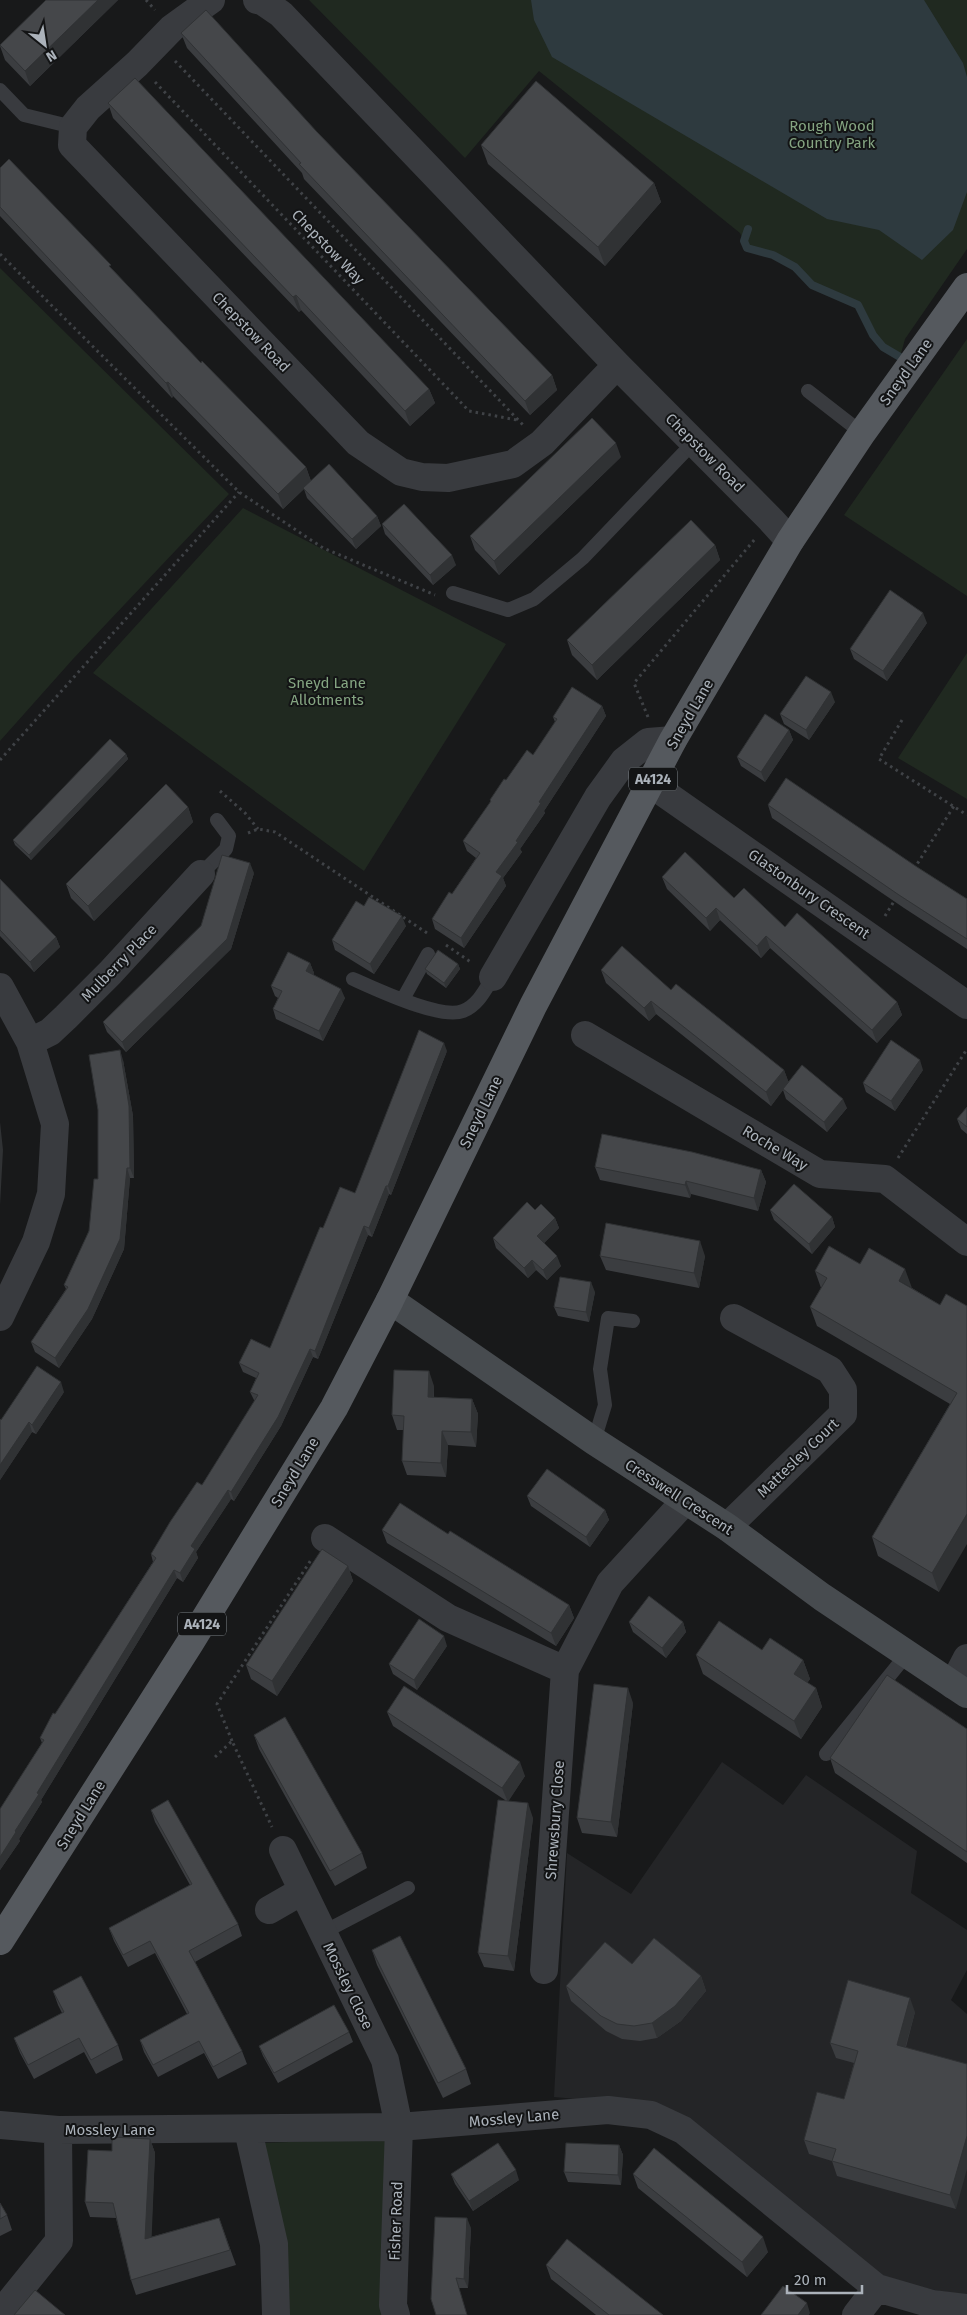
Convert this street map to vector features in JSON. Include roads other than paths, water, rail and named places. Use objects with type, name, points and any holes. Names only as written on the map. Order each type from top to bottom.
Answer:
[{"type":"main road","name":"Sneyd Lane","points":[[0,1941],[253,1542],[334,1408],[390,1300],[533,1006],[651,784],[661,741],[862,433],[967,287]]},
{"type":"street","points":[[73,128],[88,108],[137,64],[172,28],[210,0]]},
{"type":"street","name":"Chepstow Road","points":[[257,0],[262,1],[281,14],[617,365],[771,520],[790,542]]},
{"type":"street","name":"Chepstow Road","points":[[73,128],[72,145],[358,443],[400,472],[422,477],[448,478],[513,464],[542,443],[617,365]]},
{"type":"street","points":[[493,977],[598,797],[624,761],[661,741]]},
{"type":"street","name":"Glastonbury Crescent","points":[[651,784],[967,1005]]},
{"type":"street","name":"Mulberry Place","points":[[30,1042],[50,1032],[66,1018],[110,974],[201,874]]},
{"type":"street","points":[[0,988],[30,1042],[55,1124],[51,1194],[36,1242],[0,1317]]},
{"type":"street","name":"Roche Way","points":[[584,1035],[820,1174],[886,1179],[967,1242]]},
{"type":"street","name":"Cresswell Crescent","points":[[390,1300],[594,1442],[685,1502],[727,1527],[822,1597],[960,1689]]},
{"type":"street","name":"Mattesley Court","points":[[727,1527],[843,1414],[843,1390],[830,1370],[734,1318]]},
{"type":"street","name":"Shrewsbury Close","points":[[544,1970],[565,1670],[610,1583],[685,1502]]},
{"type":"street","points":[[340,1541],[448,1618],[565,1670]]},
{"type":"street","points":[[960,1689],[967,1658]]},
{"type":"street","name":"Mossley Close","points":[[282,1850],[385,2060],[400,2127]]},
{"type":"street","points":[[269,1910],[302,1891]]},
{"type":"street","name":"Mossley Lane","points":[[0,2125],[58,2130],[248,2130],[400,2127],[608,2110],[651,2115],[683,2130],[877,2288],[932,2304],[967,2308]]},
{"type":"street","name":"Fisher Road","points":[[396,2315],[393,2305],[400,2127]]},
{"type":"street","points":[[0,2314],[59,2241],[58,2130]]},
{"type":"street","points":[[248,2130],[274,2244],[276,2315]]},
{"type":"street","points":[[856,2315],[877,2288]]},
{"type":"lane","points":[[0,90],[24,115],[73,128]]},
{"type":"lane","points":[[808,391],[862,433]]},
{"type":"lane","points":[[454,593],[508,610],[534,599],[583,558],[694,442]]},
{"type":"lane","points":[[201,874],[226,850],[229,836],[218,820]]},
{"type":"lane","points":[[403,1000],[428,954]]},
{"type":"lane","points":[[353,978],[383,994],[442,1013],[462,1012],[477,1002],[493,977]]},
{"type":"lane","points":[[594,1442],[605,1404],[600,1369],[608,1318],[633,1321]]},
{"type":"lane","points":[[826,1754],[907,1654]]},
{"type":"lane","points":[[322,1932],[408,1888]]},
{"type":"waterway","points":[[748,229],[744,241],[747,248],[773,255],[795,267],[812,285],[858,305],[873,335],[883,347],[900,357]]},
{"type":"park label","name":"Rough Wood Country Park","points":[[832,134]]},
{"type":"park label","name":"Sneyd Lane Allotments","points":[[327,692]]}]
